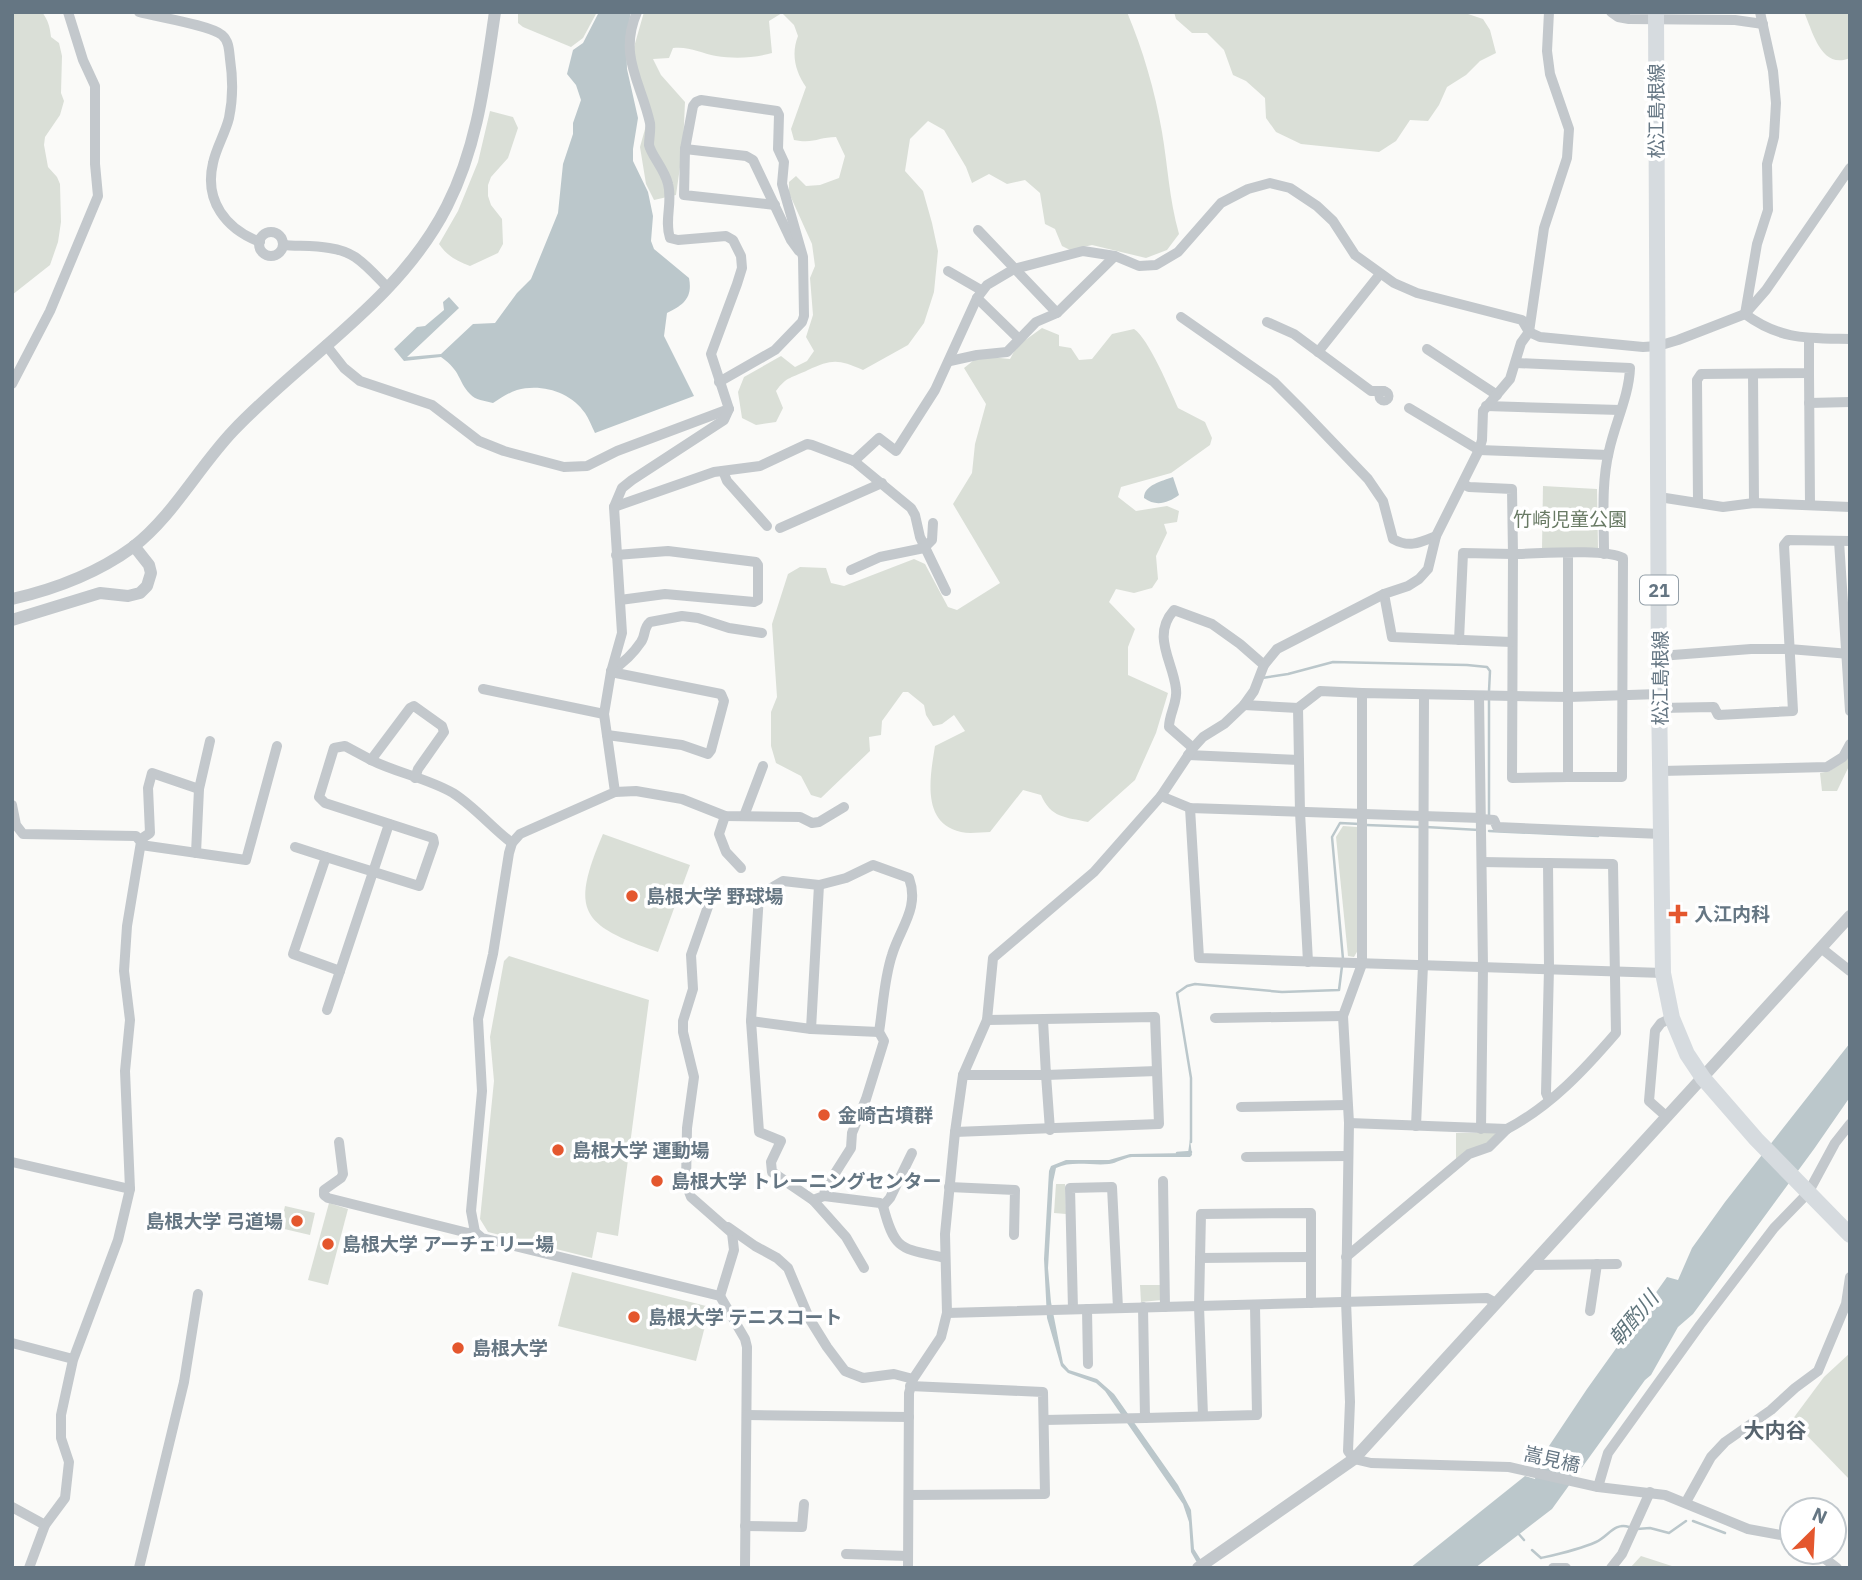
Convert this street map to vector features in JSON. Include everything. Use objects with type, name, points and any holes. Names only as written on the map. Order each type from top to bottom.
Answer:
[{"type":"main road","name":"松江島根線","points":[[1656,16],[1659,701],[1664,973],[1672,1018],[1687,1054],[1703,1078],[1756,1139],[1850,1235]]},
{"type":"street","points":[[12,384],[50,311],[98,197],[94,164],[95,86],[83,60],[68,12]]},
{"type":"street","points":[[139,12],[215,31],[228,41],[232,68],[232,100],[228,122],[212,165],[211,185],[216,208],[229,224],[236,231],[260,242]]},
{"type":"street","points":[[12,599],[81,578],[134,546],[162,519],[234,429],[388,288],[411,263],[446,207],[466,161],[483,96],[495,12]]},
{"type":"street","points":[[615,792],[604,714],[611,672],[621,641],[614,507],[622,488],[632,480],[724,419],[729,409],[710,354],[742,268],[741,256],[733,240],[726,236],[678,240],[670,238],[667,224],[670,208],[668,181],[649,146],[650,123],[630,64],[629,41],[637,12]]},
{"type":"street","points":[[908,1568],[911,1383],[936,1347],[947,1313],[945,1258],[955,1132],[963,1075],[987,1020],[993,958],[1094,872],[1161,796],[1203,737],[1224,724],[1244,705],[1254,691],[1264,665],[1277,649],[1384,594],[1408,586],[1428,569],[1436,537],[1479,450],[1482,440],[1482,416],[1486,406],[1510,379],[1521,343],[1530,332],[1544,228],[1568,148],[1569,129],[1550,74],[1547,51],[1549,12]]},
{"type":"street","points":[[1611,12],[1623,19],[1656,16],[1763,24]]},
{"type":"street","points":[[1745,314],[1757,244],[1768,210],[1768,164],[1774,137],[1776,103],[1773,71],[1760,12]]},
{"type":"street","points":[[719,382],[775,350],[802,322],[803,257],[782,184],[784,162],[778,149],[777,111],[698,101],[693,106],[685,149],[684,195],[775,205]]},
{"type":"street","points":[[685,149],[750,158],[791,240],[803,257]]},
{"type":"street","points":[[854,461],[879,438],[896,451],[929,401],[979,294],[1014,269],[1083,251],[1115,256],[1139,266],[1156,265],[1178,252],[1221,203],[1248,188],[1270,183],[1290,188],[1327,214],[1360,260],[1394,283],[1417,293],[1522,320],[1530,332],[1540,337],[1643,347],[1678,340],[1745,314],[1766,290],[1850,168]]},
{"type":"street","points":[[978,230],[1056,313]]},
{"type":"street","points":[[272,232],[280,236],[283,245],[279,253],[270,256],[262,252],[260,242],[263,235],[272,232]]},
{"type":"street","points":[[283,245],[346,252],[364,264],[388,288]]},
{"type":"street","points":[[950,361],[1007,352],[1036,322],[1056,313],[1115,256]]},
{"type":"street","points":[[948,271],[979,294],[1019,339]]},
{"type":"street","points":[[1318,352],[1380,274]]},
{"type":"street","points":[[1745,314],[1776,333],[1809,338],[1850,339]]},
{"type":"street","points":[[1181,317],[1274,382],[1358,469],[1383,501],[1393,539],[1414,545],[1436,537]]},
{"type":"street","points":[[1267,322],[1294,334],[1371,391],[1384,391]]},
{"type":"street","points":[[1809,338],[1810,505]]},
{"type":"street","points":[[326,345],[344,368],[360,381],[432,405],[479,441],[504,451],[564,467],[587,466],[729,409]]},
{"type":"street","points":[[1427,349],[1497,395]]},
{"type":"street","points":[[1516,363],[1630,368],[1630,386],[1620,410],[1608,455],[1604,484],[1604,554]]},
{"type":"street","points":[[1698,502],[1697,380],[1701,374],[1809,373]]},
{"type":"street","points":[[1753,374],[1754,503]]},
{"type":"street","points":[[1809,403],[1850,402]]},
{"type":"street","points":[[1486,406],[1620,410]]},
{"type":"street","points":[[1409,408],[1479,450],[1608,455]]},
{"type":"street","points":[[614,507],[723,471],[760,466],[807,444],[854,461],[915,515],[924,548],[946,591]]},
{"type":"street","points":[[723,471],[727,481],[767,526]]},
{"type":"street","points":[[780,528],[881,483]]},
{"type":"street","points":[[1459,640],[1463,553],[1513,554],[1615,554],[1623,558],[1622,777],[1512,778],[1513,554],[1512,489],[1469,487],[1463,484]]},
{"type":"street","points":[[1659,497],[1723,507],[1754,503],[1850,507]]},
{"type":"street","points":[[851,570],[880,557],[924,548],[932,540],[933,523]]},
{"type":"street","points":[[1244,705],[1298,708],[1320,691],[1479,696],[1623,696],[1714,707],[1718,715],[1793,711],[1784,545],[1788,540],[1844,541],[1850,711]]},
{"type":"street","points":[[12,620],[100,593],[128,596],[140,593],[150,580],[150,570],[134,546]]},
{"type":"street","points":[[616,555],[668,551],[756,562],[758,565],[758,600],[754,602],[665,594],[620,600]]},
{"type":"street","points":[[1569,554],[1569,777]]},
{"type":"street","points":[[1384,594],[1392,637],[1511,642]]},
{"type":"street","points":[[1264,665],[1240,643],[1212,624],[1174,610],[1163,630],[1163,641],[1176,688],[1169,727],[1191,752],[1299,760]]},
{"type":"street","points":[[611,672],[640,643],[646,625],[650,622],[682,616],[762,633]]},
{"type":"street","points":[[1660,656],[1751,649],[1847,654]]},
{"type":"street","points":[[607,735],[682,745],[708,754],[724,701],[721,694],[611,672]]},
{"type":"street","points":[[483,689],[604,714]]},
{"type":"street","points":[[1354,1459],[1348,1451],[1347,1442],[1350,1402],[1346,1301],[1349,1123],[1343,1016],[1362,964],[1362,694]]},
{"type":"street","points":[[1416,1126],[1423,965],[1424,695]]},
{"type":"street","points":[[1479,696],[1484,822],[1481,1129]]},
{"type":"street","points":[[371,760],[410,708],[416,707],[442,726],[444,732],[418,769],[415,778]]},
{"type":"street","points":[[1298,708],[1308,962]]},
{"type":"street","points":[[196,853],[199,789],[210,741]]},
{"type":"street","points":[[1661,771],[1827,767],[1843,757],[1850,744]]},
{"type":"street","points":[[12,805],[14,827],[23,834],[136,836],[141,842],[246,860],[277,746]]},
{"type":"street","points":[[295,847],[417,886],[421,884],[435,840],[319,800],[334,748],[345,746],[391,771],[454,794],[512,843]]},
{"type":"street","points":[[744,816],[763,766]]},
{"type":"street","points":[[29,1568],[45,1525],[65,1498],[69,1462],[61,1438],[61,1415],[73,1359],[118,1240],[130,1189],[125,1071],[130,1020],[124,971],[127,926],[141,842],[150,833],[148,788],[152,773],[157,773],[199,789]]},
{"type":"street","points":[[745,1568],[746,1339],[720,1296],[482,1238],[475,1232],[471,1210],[482,1091],[478,1018],[493,954],[512,843],[520,834],[615,792],[636,791],[682,799],[725,816],[800,817],[812,823],[819,822],[844,807]]},
{"type":"street","points":[[1161,796],[1190,808],[1300,812],[1362,821],[1424,823],[1494,820],[1497,828],[1661,834]]},
{"type":"street","points":[[1190,808],[1199,958],[1664,973]]},
{"type":"street","points":[[725,816],[719,834],[726,852],[741,868]]},
{"type":"street","points":[[327,1010],[389,824]]},
{"type":"street","points":[[326,857],[293,954],[340,971]]},
{"type":"street","points":[[1346,1256],[1353,1253],[1382,1224],[1469,1154],[1489,1147],[1507,1129],[1530,1117],[1588,1065],[1616,1032],[1613,864],[1482,862]]},
{"type":"street","points":[[1548,863],[1546,1093],[1549,1100]]},
{"type":"street","points":[[824,1196],[825,1189],[851,1148],[852,1133],[884,1041],[879,1032],[892,956],[912,911],[914,890],[909,878],[873,865],[846,878],[819,885],[783,881],[759,894],[751,1021],[759,1132],[782,1141],[771,1163],[772,1172],[813,1200],[846,1237],[864,1268]]},
{"type":"street","points":[[811,1029],[819,885]]},
{"type":"street","points":[[711,898],[691,955],[693,989],[683,1021],[683,1032],[694,1077],[687,1128],[685,1184],[696,1201],[755,1247],[777,1258],[788,1268],[809,1318],[845,1371],[863,1378],[894,1374],[911,1383],[1043,1392],[1045,1494],[909,1495]]},
{"type":"street","points":[[1202,1565],[1354,1459],[1850,916]]},
{"type":"street","points":[[1821,948],[1850,971]]},
{"type":"street","points":[[1215,1018],[1343,1016]]},
{"type":"street","points":[[955,1132],[1159,1124],[1155,1017],[987,1020]]},
{"type":"street","points":[[1667,1117],[1649,1101],[1655,1031],[1661,1023],[1672,1018]]},
{"type":"street","points":[[1043,1020],[1050,1130]]},
{"type":"street","points":[[751,1021],[811,1029],[879,1032]]},
{"type":"street","points":[[963,1075],[1157,1071]]},
{"type":"street","points":[[1241,1107],[1348,1105]]},
{"type":"street","points":[[1349,1123],[1507,1129]]},
{"type":"street","points":[[1593,1486],[1608,1453],[1669,1367],[1805,1189],[1850,1124]]},
{"type":"street","points":[[339,1142],[343,1174],[326,1188],[323,1193],[325,1196],[468,1233],[475,1232]]},
{"type":"street","points":[[883,1206],[890,1198],[912,1153]]},
{"type":"street","points":[[1245,1157],[1348,1156]]},
{"type":"street","points":[[12,1162],[130,1189]]},
{"type":"street","points":[[1163,1181],[1166,1307]]},
{"type":"street","points":[[949,1187],[1015,1190],[1014,1235]]},
{"type":"street","points":[[1073,1309],[1070,1188],[1112,1187],[1118,1308]]},
{"type":"street","points":[[813,1200],[824,1196],[870,1201],[883,1206]]},
{"type":"street","points":[[883,1206],[896,1242],[914,1251],[945,1258]]},
{"type":"street","points":[[1202,1416],[1199,1306],[1201,1214],[1311,1213],[1311,1303]]},
{"type":"street","points":[[720,1296],[734,1250],[734,1241],[728,1227]]},
{"type":"street","points":[[1200,1258],[1311,1257]]},
{"type":"street","points":[[1590,1311],[1597,1264]]},
{"type":"street","points":[[1531,1265],[1617,1264]]},
{"type":"street","points":[[1686,1502],[1711,1457],[1725,1443],[1818,1371],[1846,1304],[1850,1277]]},
{"type":"street","points":[[139,1568],[184,1382],[198,1294]]},
{"type":"street","points":[[947,1313],[1487,1298],[1496,1303]]},
{"type":"street","points":[[1044,1420],[1257,1415],[1255,1306]]},
{"type":"street","points":[[1143,1307],[1145,1418]]},
{"type":"street","points":[[1087,1309],[1088,1364]]},
{"type":"street","points":[[12,1343],[73,1359]]},
{"type":"street","points":[[747,1415],[909,1417]]},
{"type":"street","name":"嵩見橋","points":[[1354,1459],[1371,1463],[1509,1467],[1593,1486],[1650,1492],[1686,1502],[1748,1529],[1778,1534]]},
{"type":"street","points":[[1611,1568],[1622,1554],[1650,1492]]},
{"type":"street","points":[[746,1526],[802,1527],[804,1504]]},
{"type":"street","points":[[12,1507],[45,1525]]},
{"type":"street","points":[[846,1554],[908,1556]]},
{"type":"street","points":[[1553,1568],[1566,1568]]},
{"type":"green space","points":[[12,12],[42,12],[46,18],[51,37],[59,43],[62,56],[61,93],[64,101],[60,115],[45,137],[44,145],[48,167],[60,184],[61,222],[58,242],[50,265],[12,295]]},
{"type":"green space","points":[[522,12],[597,12],[583,38],[571,47],[518,23],[518,13]]},
{"type":"green space","points":[[644,12],[1127,12],[1156,101],[1179,234],[1167,250],[1146,258],[1092,245],[1070,250],[1062,246],[1055,229],[1045,224],[1040,193],[1025,180],[1007,184],[989,174],[972,183],[966,167],[944,130],[928,121],[910,139],[905,171],[923,191],[938,251],[934,292],[924,323],[908,345],[863,370],[841,362],[829,362],[787,380],[776,391],[783,408],[776,422],[756,425],[742,418],[738,392],[744,377],[781,356],[795,367],[807,361],[814,351],[806,337],[813,315],[810,278],[815,266],[812,244],[789,193],[789,182],[796,176],[806,186],[820,185],[839,178],[845,156],[836,137],[794,140],[791,129],[806,87],[795,62],[798,36],[794,25],[782,13],[769,21],[772,53],[730,58],[673,48],[669,58],[653,59],[661,75],[685,102],[683,146],[676,195],[654,200],[646,184],[640,147],[650,111],[637,75],[634,47]]},
{"type":"green space","points":[[1174,12],[1462,12],[1483,19],[1490,30],[1496,53],[1480,61],[1466,75],[1447,87],[1428,121],[1410,120],[1396,141],[1379,152],[1301,144],[1276,132],[1266,118],[1265,98],[1246,81],[1233,75],[1224,50],[1207,33],[1192,33],[1176,19]]},
{"type":"green space","points":[[1804,12],[1850,12],[1850,58],[1832,59],[1825,54],[1815,39]]},
{"type":"green space","points":[[490,111],[513,117],[518,128],[508,158],[491,177],[488,185],[491,205],[502,219],[503,244],[498,253],[470,266],[453,258],[439,244],[458,211],[478,162]]},
{"type":"green space","points":[[1042,328],[1059,335],[1059,346],[1071,348],[1079,360],[1092,359],[1112,334],[1134,329],[1146,343],[1178,408],[1205,422],[1212,438],[1210,445],[1171,473],[1121,487],[1118,497],[1136,511],[1167,506],[1179,511],[1177,522],[1164,524],[1167,533],[1156,556],[1158,579],[1152,588],[1134,593],[1116,589],[1109,602],[1135,629],[1128,647],[1128,675],[1168,693],[1156,733],[1135,780],[1088,822],[1060,815],[1049,808],[1041,795],[1023,790],[990,832],[961,832],[948,827],[939,819],[934,809],[930,784],[935,746],[965,731],[954,715],[942,724],[933,726],[926,715],[924,705],[908,692],[903,692],[882,721],[881,735],[869,737],[870,751],[821,798],[811,795],[801,776],[776,763],[771,746],[771,712],[777,697],[772,624],[788,574],[800,567],[826,568],[831,583],[844,586],[914,559],[925,564],[948,607],[957,610],[1000,583],[953,504],[972,473],[975,444],[986,404],[964,368],[979,356],[1010,359],[1017,346]]},
{"type":"green space","name":"竹崎児童公園","points":[[1543,486],[1597,489],[1598,548],[1542,549]]},
{"type":"green space","points":[[1850,756],[1850,764],[1837,791],[1822,791],[1820,773],[1830,771]]},
{"type":"green space","points":[[1343,826],[1357,827],[1358,950],[1354,957],[1348,956],[1336,837]]},
{"type":"green space","name":"島根大学 野球場","points":[[603,834],[690,865],[658,952],[612,933],[589,912],[585,898],[587,881]]},
{"type":"green space","name":"島根大学 運動場","points":[[509,956],[649,1000],[618,1236],[597,1232],[592,1258],[488,1232],[480,1219],[494,1081],[490,1037],[504,961]]},
{"type":"green space","points":[[1456,1133],[1498,1135],[1489,1145],[1456,1160]]},
{"type":"green space","points":[[1056,1184],[1065,1184],[1066,1214],[1054,1213]]},
{"type":"green space","name":"島根大学 アーチェリー場","points":[[329,1203],[348,1209],[328,1285],[308,1280]]},
{"type":"green space","name":"島根大学 弓道場","points":[[285,1206],[315,1213],[310,1235],[280,1228]]},
{"type":"green space","name":"島根大学 テニスコート","points":[[572,1272],[710,1307],[696,1361],[558,1326]]},
{"type":"green space","points":[[1140,1285],[1161,1285],[1162,1300],[1141,1302]]},
{"type":"green space","points":[[1850,1353],[1850,1480],[1792,1420],[1824,1377]]},
{"type":"green space","points":[[1641,1556],[1678,1568],[1630,1568]]},
{"type":"shaded area","points":[[599,12],[631,12],[626,38],[627,69],[638,118],[633,161],[648,192],[653,216],[651,241],[654,249],[689,278],[690,291],[686,300],[667,313],[664,336],[694,396],[595,433],[579,406],[555,391],[526,388],[493,403],[484,401],[470,394],[453,367],[441,357],[404,361],[394,349],[417,327],[425,326],[444,310],[443,302],[449,297],[459,308],[407,357],[441,354],[473,324],[495,323],[531,279],[558,213],[563,164],[581,100],[576,85],[567,74],[573,50],[583,43]]},
{"type":"shaded area","points":[[1173,477],[1179,495],[1162,503],[1144,498],[1150,487]]},
{"type":"shaded area","points":[[1850,1043],[1850,1097],[1693,1314],[1678,1327],[1651,1375],[1552,1509],[1475,1568],[1410,1568],[1525,1476],[1535,1479],[1540,1457],[1667,1277],[1678,1280],[1692,1248],[1725,1202]]},
{"type":"shaded area","points":[[1190,1139],[1190,1157],[1132,1157],[1109,1164],[1075,1164],[1056,1168],[1048,1268],[1051,1302],[1063,1363],[1069,1370],[1097,1379],[1114,1394],[1178,1485],[1191,1510],[1194,1549],[1206,1568],[1200,1568],[1191,1552],[1189,1522],[1183,1504],[1105,1391],[1096,1383],[1068,1373],[1061,1366],[1047,1318],[1044,1259],[1051,1166],[1066,1160],[1109,1160],[1130,1154],[1188,1153]]},
{"type":"waterway","points":[[1262,678],[1333,662],[1467,665],[1487,667],[1490,671],[1489,691]]},
{"type":"waterway","points":[[1489,698],[1489,817]]},
{"type":"waterway","points":[[1343,959],[1332,837],[1340,823],[1360,824]]},
{"type":"waterway","points":[[1366,825],[1419,827]]},
{"type":"waterway","points":[[1426,827],[1479,830]]},
{"type":"waterway","points":[[1489,831],[1598,836]]},
{"type":"waterway","points":[[1191,1142],[1191,1078],[1177,993],[1195,984],[1282,992],[1339,990],[1342,966]]},
{"type":"waterway","points":[[1177,1153],[1191,1152]]},
{"type":"waterway","points":[[1637,1529],[1650,1528],[1669,1533],[1686,1521]]},
{"type":"waterway","points":[[1693,1521],[1725,1533]]},
{"type":"waterway","points":[[1532,1550],[1541,1558],[1555,1555],[1596,1542],[1615,1528],[1629,1527]]},
{"type":"waterway","points":[[1517,1532],[1524,1540]]},
{"type":"place","name":"島根大学 野球場","points":[[632,896]]},
{"type":"place","name":"入江内科","points":[[1678,914]]},
{"type":"place","name":"金崎古墳群","points":[[824,1115]]},
{"type":"place","name":"島根大学 運動場","points":[[558,1150]]},
{"type":"place","name":"島根大学 トレーニングセンター","points":[[657,1181]]},
{"type":"place","name":"島根大学 弓道場","points":[[297,1221]]},
{"type":"place","name":"島根大学 アーチェリー場","points":[[328,1244]]},
{"type":"place","name":"島根大学 テニスコート","points":[[634,1317]]},
{"type":"place","name":"島根大学","points":[[458,1348]]},
{"type":"district","name":"大内谷","points":[[1775,1430]]},
{"type":"water label","name":"朝酌川","points":[[1633,1318]]}]
